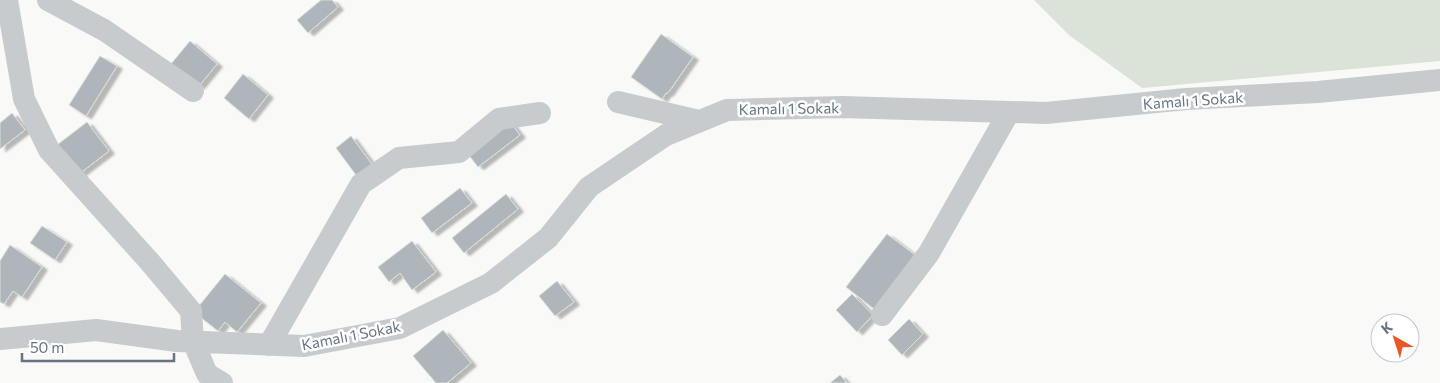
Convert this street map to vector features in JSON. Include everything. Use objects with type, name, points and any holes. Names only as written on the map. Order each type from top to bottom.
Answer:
[{"type":"street","points":[[7,0],[24,99],[49,150],[149,261],[191,311],[193,342],[207,374],[222,383]]},
{"type":"street","points":[[48,0],[104,30],[193,91]]},
{"type":"street","name":"Kamalı 1 Sokak","points":[[0,339],[96,330],[177,341],[304,346],[400,328],[490,283],[548,238],[589,187],[666,135],[727,110],[842,107],[1046,113],[1186,99],[1318,92],[1440,80]]},
{"type":"street","points":[[618,102],[699,121]]},
{"type":"street","points":[[882,315],[929,253],[1009,112]]},
{"type":"street","points":[[269,345],[361,184],[399,158],[459,152],[499,119],[540,113]]},
{"type":"shaded area","points":[[1034,0],[1440,0],[1440,61],[1142,88],[1069,35]]},
{"type":"building","points":[[321,0],[332,0],[338,7],[308,33],[297,20]]},
{"type":"building","points":[[661,34],[693,57],[662,99],[631,77]]},
{"type":"building","points":[[190,41],[217,64],[199,86],[171,64]]},
{"type":"building","points":[[100,56],[117,66],[86,116],[69,105]]},
{"type":"building","points":[[243,74],[268,95],[249,119],[224,98]]},
{"type":"building","points":[[12,113],[25,130],[0,149],[0,123]]},
{"type":"building","points":[[87,122],[109,151],[79,174],[57,145]]},
{"type":"building","points":[[510,122],[520,135],[478,167],[468,154]]},
{"type":"building","points":[[351,136],[374,167],[359,179],[336,148]]},
{"type":"building","points":[[460,188],[472,203],[432,233],[421,218]]},
{"type":"building","points":[[506,194],[518,209],[464,253],[452,238]]},
{"type":"building","points":[[42,226],[67,242],[55,260],[30,243]]},
{"type":"building","points":[[887,234],[919,258],[878,312],[846,287]]},
{"type":"building","points":[[412,241],[436,272],[412,290],[400,273],[389,282],[378,267]]},
{"type":"building","points":[[10,245],[42,267],[22,297],[13,291],[4,304],[0,302],[0,261]]},
{"type":"building","points":[[225,274],[261,303],[237,332],[225,322],[218,331],[194,312]]},
{"type":"building","points":[[557,281],[574,302],[555,316],[539,296]]},
{"type":"building","points":[[852,294],[873,315],[857,332],[836,310]]},
{"type":"building","points":[[909,319],[923,334],[902,355],[888,340]]},
{"type":"building","points":[[443,330],[471,363],[447,383],[436,383],[413,356]]},
{"type":"building","points":[[840,375],[847,383],[830,383]]}]
